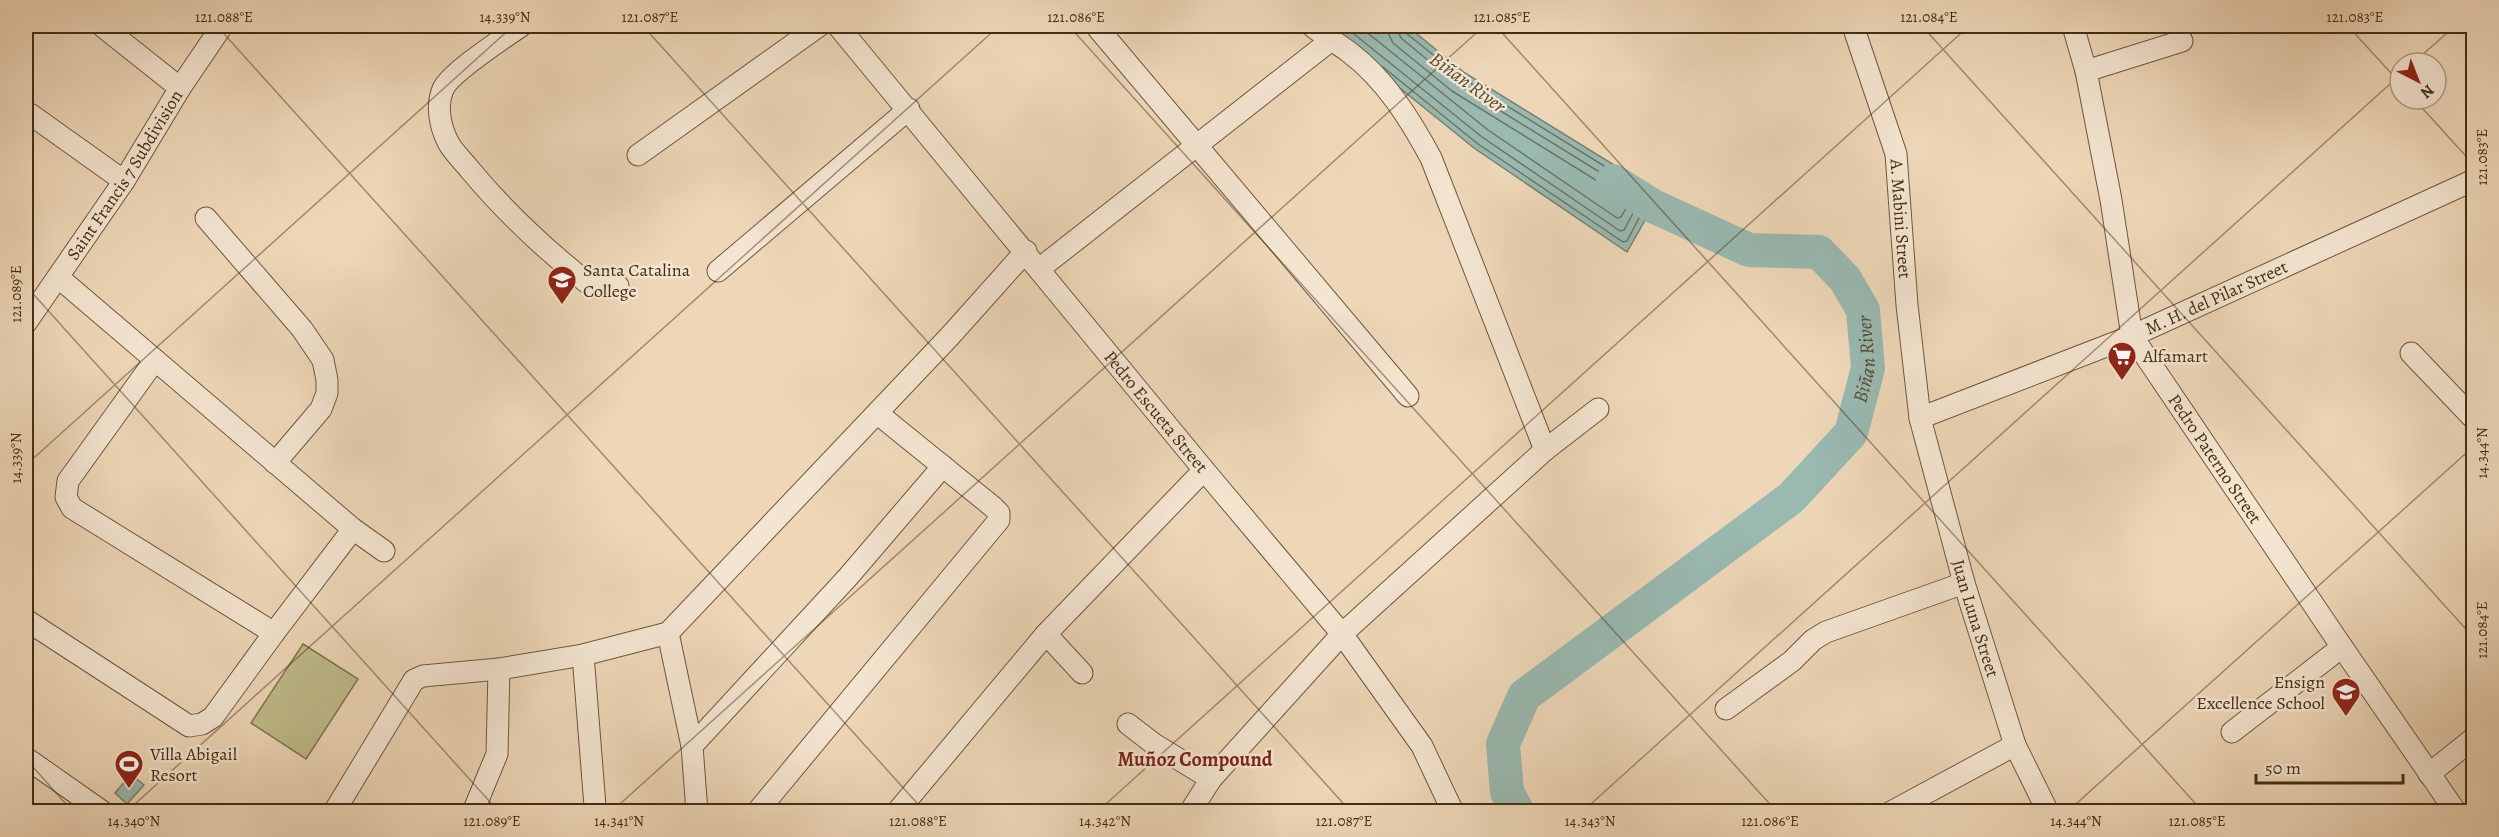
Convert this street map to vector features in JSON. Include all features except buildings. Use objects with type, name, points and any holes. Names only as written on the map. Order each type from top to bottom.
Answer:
[{"type":"street","points":[[102,26],[180,88]]},
{"type":"street","name":"Saint Francis 7 Subdivision","points":[[26,323],[124,180],[180,88],[222,26]]},
{"type":"street","points":[[521,26],[468,64],[444,87],[439,103],[440,121],[449,144],[488,190],[549,252],[590,285],[618,286]]},
{"type":"street","points":[[638,155],[819,26]]},
{"type":"street","name":"Pedro Escueta Street","points":[[838,26],[1342,634],[1422,746],[1452,812]]},
{"type":"street","points":[[1096,26],[1408,396]]},
{"type":"street","points":[[1312,26],[1330,41],[1349,52],[1391,94],[1412,123],[1431,158],[1545,450]]},
{"type":"street","name":"A. Mabini Street","points":[[1853,26],[1896,154],[1907,305],[1920,418]]},
{"type":"street","name":"Pedro Paterno Street","points":[[2073,26],[2086,71],[2111,200],[2132,336],[2456,812]]},
{"type":"street","points":[[1039,268],[1330,41]]},
{"type":"street","points":[[2086,71],[2182,41]]},
{"type":"street","points":[[718,271],[909,109]]},
{"type":"street","points":[[26,114],[30,114],[124,180]]},
{"type":"street","name":"M. H. del Pilar Street","points":[[1920,418],[2132,336],[2474,180]]},
{"type":"street","points":[[206,218],[302,329],[323,360],[327,386],[321,409],[276,463]]},
{"type":"street","points":[[334,812],[414,680],[423,676],[500,669],[583,655],[668,633],[877,413],[1026,251]]},
{"type":"street","points":[[58,277],[353,530],[384,551]]},
{"type":"street","points":[[2411,353],[2474,419]]},
{"type":"street","points":[[155,360],[68,481],[66,497],[72,508],[273,633]]},
{"type":"street","points":[[1190,812],[1211,779],[1342,634],[1545,450],[1598,409]]},
{"type":"street","points":[[757,812],[999,520],[999,513],[877,413]]},
{"type":"street","name":"Juan Luna Street","points":[[1920,418],[1964,583],[2015,745],[2048,812]]},
{"type":"street","points":[[692,746],[848,577],[943,466]]},
{"type":"street","points":[[897,812],[1046,634],[1204,470]]},
{"type":"street","points":[[26,620],[189,726],[202,724],[213,717],[273,633],[353,530]]},
{"type":"street","points":[[1726,709],[1792,661],[1813,640],[1826,632],[1964,583]]},
{"type":"street","points":[[668,633],[692,746],[697,812]]},
{"type":"street","points":[[1046,634],[1082,673]]},
{"type":"street","points":[[2232,732],[2342,647]]},
{"type":"street","points":[[583,655],[595,806],[593,812]]},
{"type":"street","points":[[473,812],[497,754],[500,669]]},
{"type":"street","points":[[1128,724],[1154,744],[1211,779]]},
{"type":"street","points":[[2429,774],[2474,738]]},
{"type":"street","points":[[1891,812],[2015,745]]},
{"type":"street","points":[[26,758],[81,805],[103,812]]},
{"type":"shaded area","points":[[303,644],[358,679],[306,759],[251,723]]},
{"type":"water","points":[[1323,26],[1407,26],[1465,73],[1669,199],[1653,206],[1627,252],[1474,148]]},
{"type":"water","name":"Villa Abigail Resort","points":[[131,774],[144,785],[127,804],[115,793]]},
{"type":"waterway","name":"Biñan River","points":[[1518,812],[1507,792],[1503,744],[1524,696],[1791,498],[1851,433],[1868,368],[1863,310],[1845,279],[1819,252],[1749,250],[1653,206],[1613,181]]},
{"type":"place","name":"Santa Catalina College","points":[[562,306]]},
{"type":"place","name":"Alfamart","points":[[2122,382]]},
{"type":"place","name":"Ensign Excellence School","points":[[2346,718]]},
{"type":"place","name":"Villa Abigail Resort","points":[[129,790]]},
{"type":"district","name":"Muñoz Compound","points":[[1195,759]]}]
